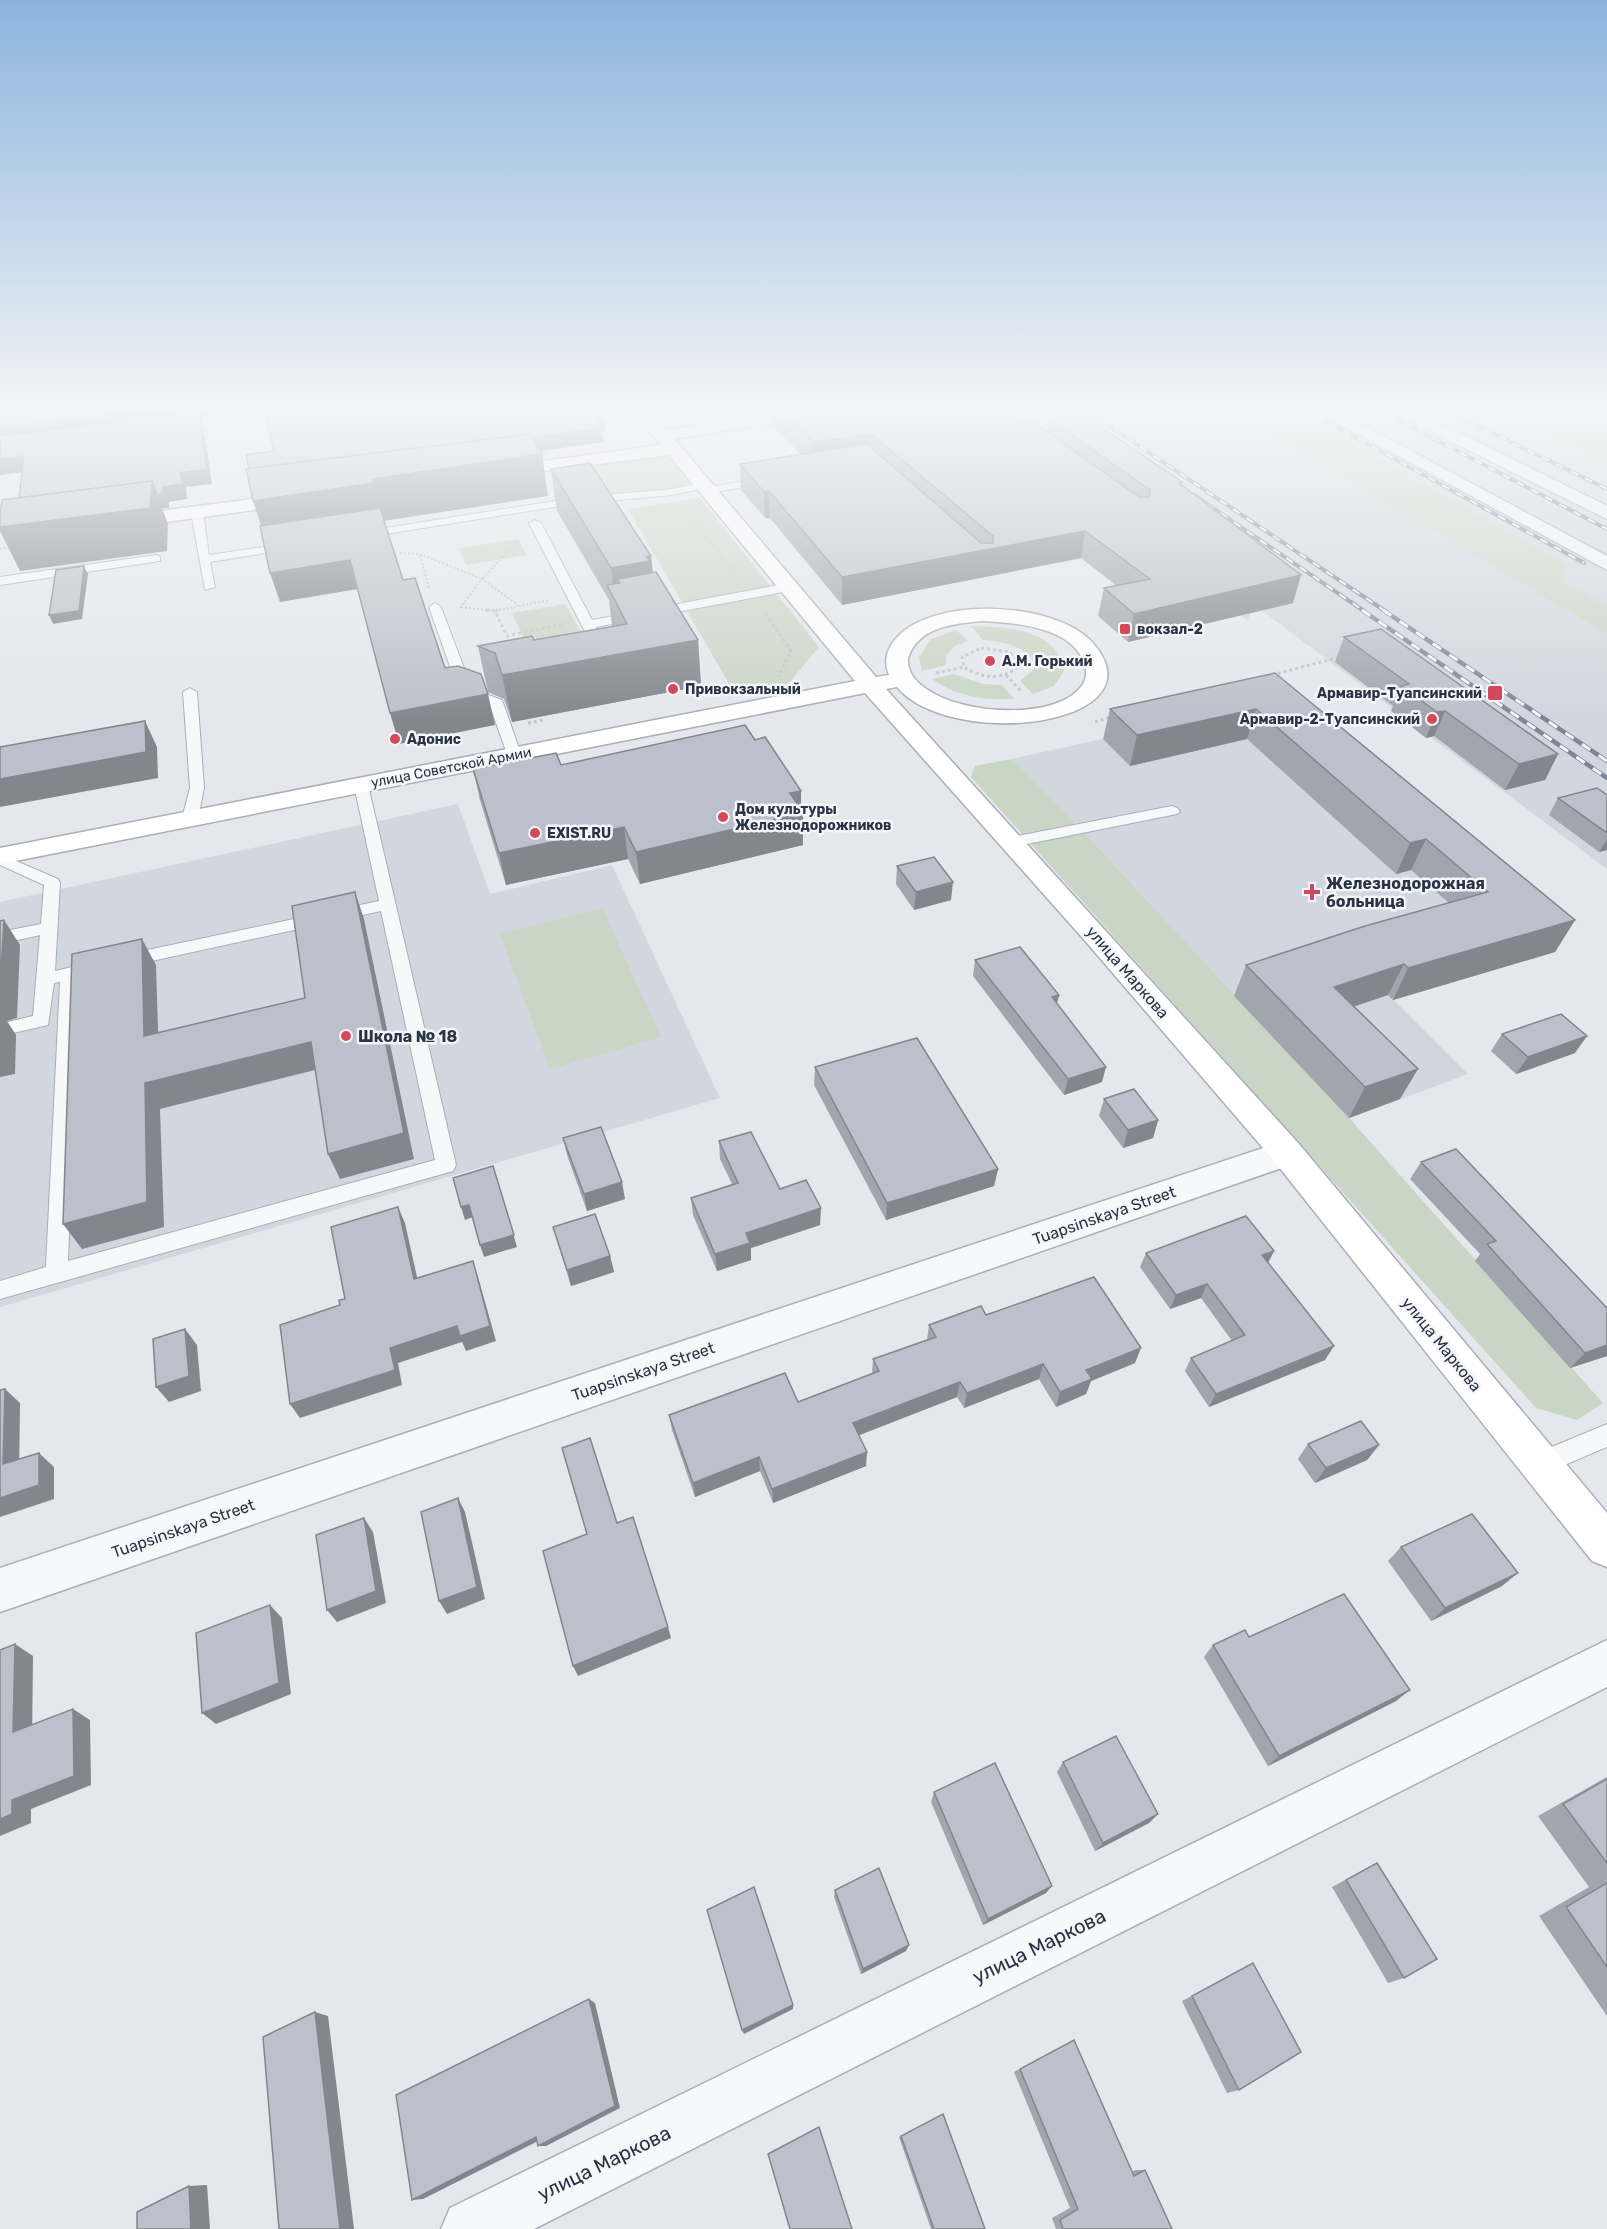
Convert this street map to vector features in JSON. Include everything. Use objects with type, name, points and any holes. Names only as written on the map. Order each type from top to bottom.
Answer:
[{"type":"main road","points":[[104,524],[197,512]]},
{"type":"main road","name":"улица Маркова","points":[[726,512],[870,685],[1287,1153],[1607,1546]]},
{"type":"main road","points":[[1013,616],[1042,622],[1066,633],[1085,646],[1096,662],[1097,678],[1088,693],[1069,706],[1042,714],[1015,717],[960,712],[935,703],[915,692],[902,679],[896,663],[898,648],[910,635],[929,624],[954,617],[1013,616]]},
{"type":"main road","name":"улица Советской Армии","points":[[0,858],[190,818],[902,679]]},
{"type":"street","points":[[1511,512],[1607,564]]},
{"type":"street","name":"Tuapsinskaya Street","points":[[0,1590],[1287,1153]]},
{"type":"street","name":"улица Маркова","points":[[471,2229],[1607,1663]]},
{"type":"lane","points":[[197,512],[209,587]]},
{"type":"lane","points":[[350,536],[503,512]]},
{"type":"lane","points":[[535,523],[605,658],[594,660]]},
{"type":"lane","points":[[204,560],[303,544]]},
{"type":"lane","points":[[0,581],[156,559]]},
{"type":"lane","points":[[586,622],[789,587]]},
{"type":"lane","points":[[435,607],[466,692],[495,700],[514,754]]},
{"type":"lane","points":[[462,684],[484,680]]},
{"type":"lane","points":[[190,692],[197,788],[190,818]]},
{"type":"lane","points":[[0,1290],[446,1165],[361,785]]},
{"type":"lane","points":[[1012,842],[1172,811]]},
{"type":"lane","points":[[0,858],[52,883],[42,1020],[0,1030]]},
{"type":"lane","points":[[46,979],[388,904]]},
{"type":"lane","points":[[0,938],[49,928]]},
{"type":"lane","points":[[57,1273],[69,973]]},
{"type":"lane","points":[[1539,1464],[1607,1435]]},
{"type":"path","points":[[688,512],[751,594],[791,651],[777,679]]},
{"type":"path","points":[[482,579],[535,523]]},
{"type":"path","points":[[396,552],[420,554],[482,579],[518,605]]},
{"type":"path","points":[[420,554],[435,607]]},
{"type":"path","points":[[460,607],[495,611],[518,605],[573,597]]},
{"type":"path","points":[[495,611],[507,636],[586,622]]},
{"type":"path","points":[[981,648],[1010,652],[1019,662],[1014,672],[1006,675],[988,676],[971,672],[964,667],[962,657],[972,650],[981,648]]},
{"type":"path","points":[[1262,677],[1350,654]]},
{"type":"path","points":[[1006,675],[1059,731],[1116,716]]},
{"type":"path","points":[[503,727],[548,719]]},
{"type":"shaded area","points":[[1104,512],[1607,512],[1607,869],[1253,604],[1248,621]]},
{"type":"shaded area","name":"Железнодорожная больница","points":[[1265,703],[1555,952],[1393,999],[1468,1074],[1349,1118],[1081,829],[1012,759]]},
{"type":"shaded area","name":"Школа № 18","points":[[458,804],[490,894],[612,865],[720,1098],[0,1307],[0,902]]},
{"type":"green space","points":[[630,512],[711,512],[819,647],[788,684],[746,693],[731,687]]},
{"type":"green space","points":[[1404,512],[1474,512],[1566,565],[1562,582],[1607,606],[1607,634]]},
{"type":"green space","points":[[518,539],[527,555],[466,565],[459,548]]},
{"type":"green space","points":[[565,604],[585,639],[529,650],[512,613]]},
{"type":"green space","points":[[971,626],[1014,629],[1041,638],[1059,657],[1064,671],[1054,686],[1033,694],[1020,681],[1034,669],[1032,657],[1009,644],[983,640]]},
{"type":"green space","points":[[956,630],[968,641],[955,646],[946,656],[946,665],[922,671],[919,657],[931,639]]},
{"type":"green space","points":[[954,674],[983,684],[1002,685],[1014,699],[992,699],[961,694],[932,679]]},
{"type":"green space","points":[[1012,759],[1081,829],[1349,1118],[1603,1403],[1577,1420],[1536,1408],[971,777],[975,766]]},
{"type":"green space","points":[[602,908],[661,1037],[550,1069],[500,934]]},
{"type":"building","points":[[0,512],[118,512],[0,527]]},
{"type":"building","points":[[353,512],[381,512],[403,580],[415,578],[445,668],[458,666],[481,674],[488,694],[390,713],[350,560],[270,573],[260,526]]},
{"type":"building","points":[[577,512],[622,512],[651,556],[646,557],[650,561],[611,568]]},
{"type":"building","points":[[787,512],[945,512],[981,543],[993,543],[993,536],[964,512],[1217,512],[1301,575],[1134,614],[1104,588],[1150,579],[1085,531],[842,577]]},
{"type":"building","points":[[84,566],[79,611],[49,615],[56,570]]},
{"type":"building","points":[[656,572],[698,640],[502,675],[495,653],[478,646],[532,636],[534,640],[627,624],[607,585],[620,583],[617,579]]},
{"type":"building","points":[[1381,629],[1558,754],[1519,764],[1445,711],[1437,712],[1401,686],[1409,684],[1344,637]]},
{"type":"building","points":[[1275,673],[1575,920],[1408,968],[1404,964],[1334,987],[1418,1069],[1365,1087],[1246,965],[1365,926],[1488,892],[1426,839],[1410,843],[1256,709],[1137,735],[1110,709]]},
{"type":"building","points":[[145,721],[146,752],[0,779],[0,747]]},
{"type":"building","points":[[745,725],[755,740],[765,737],[801,791],[790,793],[803,813],[636,852],[624,827],[499,853],[473,769],[556,753],[561,765]]},
{"type":"building","points":[[1597,788],[1607,795],[1607,833],[1558,798]]},
{"type":"building","points":[[934,857],[953,882],[916,892],[897,866]]},
{"type":"building","points":[[355,892],[404,1133],[328,1154],[311,1042],[145,1083],[147,1202],[63,1224],[72,954],[142,939],[144,1036],[305,998],[292,906]]},
{"type":"building","points":[[4,920],[0,989],[0,921]]},
{"type":"building","points":[[1020,947],[1059,995],[1052,997],[1106,1067],[1068,1079],[975,960]]},
{"type":"building","points":[[1561,1014],[1587,1036],[1528,1057],[1502,1034]]},
{"type":"building","points":[[917,1038],[998,1169],[887,1203],[815,1067]]},
{"type":"building","points":[[1134,1089],[1158,1120],[1128,1130],[1104,1099]]},
{"type":"building","points":[[601,1127],[622,1182],[584,1194],[563,1138]]},
{"type":"building","points":[[751,1132],[780,1189],[806,1180],[821,1208],[746,1233],[750,1243],[715,1254],[691,1198],[738,1183],[719,1141]]},
{"type":"building","points":[[1456,1149],[1607,1308],[1607,1345],[1585,1353],[1487,1244],[1496,1241],[1421,1162]]},
{"type":"building","points":[[493,1166],[514,1235],[480,1245],[469,1205],[461,1207],[453,1178]]},
{"type":"building","points":[[398,1207],[414,1279],[473,1261],[490,1326],[460,1336],[457,1326],[390,1348],[395,1370],[290,1404],[280,1325],[340,1305],[339,1300],[345,1299],[331,1227]]},
{"type":"building","points":[[595,1214],[610,1256],[567,1270],[553,1227]]},
{"type":"building","points":[[1246,1216],[1274,1251],[1262,1255],[1334,1346],[1216,1394],[1191,1358],[1245,1335],[1207,1284],[1176,1295],[1146,1253]]},
{"type":"building","points":[[1094,1277],[1141,1348],[1086,1370],[1092,1379],[1060,1392],[1043,1364],[967,1393],[960,1382],[853,1423],[867,1452],[772,1489],[759,1457],[693,1483],[669,1415],[785,1373],[798,1402],[879,1371],[873,1359],[936,1337],[929,1325],[981,1306],[986,1315]]},
{"type":"building","points":[[185,1329],[189,1376],[156,1387],[153,1339]]},
{"type":"building","points":[[5,1389],[3,1464],[39,1453],[39,1485],[0,1498],[0,1390]]},
{"type":"building","points":[[1361,1421],[1379,1445],[1326,1468],[1308,1444]]},
{"type":"building","points":[[590,1438],[617,1523],[633,1517],[668,1627],[573,1666],[543,1551],[587,1534],[562,1448]]},
{"type":"building","points":[[458,1498],[477,1587],[439,1601],[421,1512]]},
{"type":"building","points":[[1472,1514],[1518,1573],[1445,1608],[1401,1547]]},
{"type":"building","points":[[364,1518],[376,1591],[327,1610],[316,1535]]},
{"type":"building","points":[[1344,1594],[1410,1690],[1279,1756],[1213,1645],[1245,1630],[1249,1637]]},
{"type":"building","points":[[270,1605],[279,1683],[202,1713],[196,1633]]},
{"type":"building","points":[[15,1644],[13,1732],[73,1709],[74,1776],[12,1800],[12,1814],[0,1819],[0,1650]]},
{"type":"building","points":[[1116,1736],[1158,1814],[1103,1843],[1063,1762]]},
{"type":"building","points":[[995,1763],[1052,1886],[988,1919],[934,1792]]},
{"type":"building","points":[[1607,1779],[1607,1863],[1563,1804]]},
{"type":"building","points":[[1377,1863],[1437,1959],[1404,1978],[1346,1880]]},
{"type":"building","points":[[879,1868],[909,1945],[863,1969],[835,1890]]},
{"type":"building","points":[[1607,1883],[1607,1967],[1566,1907]]},
{"type":"building","points":[[754,1887],[793,2005],[742,2030],[707,1910]]},
{"type":"building","points":[[1253,1963],[1301,2052],[1239,2090],[1192,1996]]},
{"type":"building","points":[[589,1999],[615,2106],[538,2146],[536,2137],[412,2200],[396,2095]]},
{"type":"building","points":[[315,2012],[340,2229],[279,2229],[263,2037]]},
{"type":"building","points":[[1074,2040],[1134,2176],[1145,2170],[1172,2229],[1063,2229],[1060,2220],[1078,2209],[1020,2069]]},
{"type":"building","points":[[943,2114],[985,2229],[934,2229],[901,2136]]},
{"type":"building","points":[[819,2127],[852,2229],[790,2229],[768,2154]]},
{"type":"building","points":[[189,2186],[191,2229],[137,2229],[137,2212]]},
{"type":"railway","points":[[1219,512],[1364,611]]},
{"type":"railway","points":[[1238,512],[1385,611]]},
{"type":"railway","points":[[1491,512],[1584,563]]},
{"type":"railway","points":[[1574,512],[1607,529]]},
{"type":"railway","points":[[1362,610],[1607,778]]},
{"type":"railway","points":[[1383,610],[1607,761]]},
{"type":"place","name":"вокзал-2","points":[[1125,629]]},
{"type":"place","name":"А.М. Горький","points":[[990,661]]},
{"type":"place","name":"Привокзальный","points":[[673,689]]},
{"type":"place","name":"Армавир-Туапсинский","points":[[1495,693]]},
{"type":"place","name":"Армавир-2-Туапсинский","points":[[1432,719]]},
{"type":"place","name":"Адонис","points":[[395,739]]},
{"type":"place","name":"Дом культуры Железнодорожников","points":[[723,817]]},
{"type":"place","name":"EXIST.RU","points":[[535,833]]},
{"type":"place","name":"Железнодорожная больница","points":[[1312,892]]},
{"type":"place","name":"Школа № 18","points":[[346,1036]]}]
